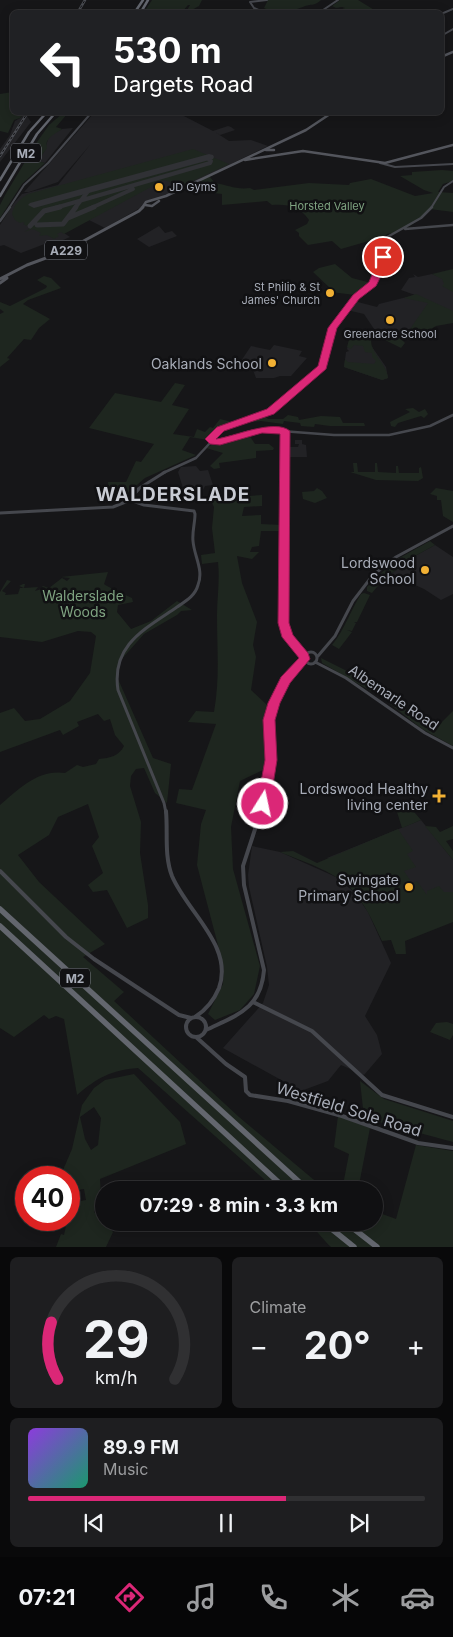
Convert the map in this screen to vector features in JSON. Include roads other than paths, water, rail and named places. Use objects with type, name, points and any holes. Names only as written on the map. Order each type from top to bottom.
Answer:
[{"type":"highway","name":"M2","points":[[0,180],[29,132],[44,115]]},
{"type":"highway","name":"M2","points":[[0,196],[37,134],[53,115]]},
{"type":"highway","name":"M2","points":[[0,909],[298,1181]]},
{"type":"highway","name":"M2","points":[[0,926],[277,1181]]},
{"type":"highway","points":[[334,1231],[354,1247]]},
{"type":"highway","points":[[357,1231],[377,1247]]},
{"type":"main road","name":"A229","points":[[229,166],[258,158],[274,150],[329,115]]},
{"type":"main road","points":[[264,150],[284,153],[311,152],[384,163],[453,145]]},
{"type":"main road","name":"A229","points":[[0,281],[29,266],[63,254],[147,205],[264,150],[274,150]]},
{"type":"main road","points":[[253,155],[258,158]]},
{"type":"main road","name":"A229","points":[[0,281],[29,264],[73,247],[138,212],[147,205],[145,202],[176,192]]},
{"type":"main road","points":[[149,202],[154,203]]},
{"type":"street","points":[[258,10],[254,8],[250,2],[267,0]]},
{"type":"street","points":[[323,10],[338,0]]},
{"type":"street","points":[[0,221],[24,185],[48,163],[89,115]]},
{"type":"street","points":[[380,163],[388,166],[453,164]]},
{"type":"street","points":[[384,163],[388,166]]},
{"type":"street","points":[[0,513],[121,505],[156,476],[193,460],[211,442],[213,435],[221,429],[271,412],[322,367],[325,362],[329,337],[335,324],[356,297],[373,284],[378,274],[383,255],[382,240],[405,229],[423,217],[434,204],[441,187],[453,181]]},
{"type":"street","points":[[405,229],[453,225]]},
{"type":"street","points":[[211,442],[222,442],[262,430],[338,435],[388,435],[430,426],[452,417]]},
{"type":"street","points":[[285,431],[283,623],[288,637],[309,662]]},
{"type":"street","points":[[128,500],[144,506],[194,511],[193,538],[200,568],[200,584],[191,597],[132,639],[118,659],[116,672],[116,684],[166,809],[167,853],[172,878],[210,938],[223,966],[221,984],[204,1012],[193,1018],[185,1026]]},
{"type":"street","points":[[299,667],[317,659],[322,650],[338,632],[353,601],[373,576],[396,557],[453,526]]},
{"type":"street","points":[[299,650],[311,653],[317,659]]},
{"type":"street","points":[[179,1015],[188,1034],[196,1037],[243,1013],[253,1002],[263,983],[264,970],[244,885],[244,866],[263,804],[271,760],[269,720],[274,703],[286,680],[299,667],[304,658],[311,653],[322,650]]},
{"type":"street","name":"Albemarle Road","points":[[317,659],[425,732],[453,748]]},
{"type":"street","points":[[0,871],[56,926],[113,974],[179,1015],[204,1021],[215,1026]]},
{"type":"street","points":[[253,1002],[312,1031],[372,1088],[382,1095],[453,1117]]},
{"type":"street","points":[[204,1012],[206,1044]]},
{"type":"street","name":"Westfield Sole Road","points":[[196,1037],[226,1064],[245,1077],[246,1091],[250,1095],[281,1100],[342,1116],[418,1143],[453,1148]]},
{"type":"railway","points":[[79,10],[85,0]]},
{"type":"railway","points":[[0,156],[26,115]]},
{"type":"place","name":"JD Gyms","points":[[159,187]]},
{"type":"place","name":"St Philip & St James' Church","points":[[330,293]]},
{"type":"place","name":"Greenacre School","points":[[390,320]]},
{"type":"place","name":"Oaklands School","points":[[272,363]]},
{"type":"place","name":"Lordswood School","points":[[425,570]]},
{"type":"place","name":"Lordswood Healthy living center","points":[[439,796]]},
{"type":"place","name":"Swingate Primary School","points":[[409,887]]},
{"type":"district","name":"WALDERSLADE","points":[[173,494]]},
{"type":"park label","name":"Horsted Valley","points":[[327,206]]},
{"type":"park label","name":"Walderslade Woods","points":[[83,604]]}]
